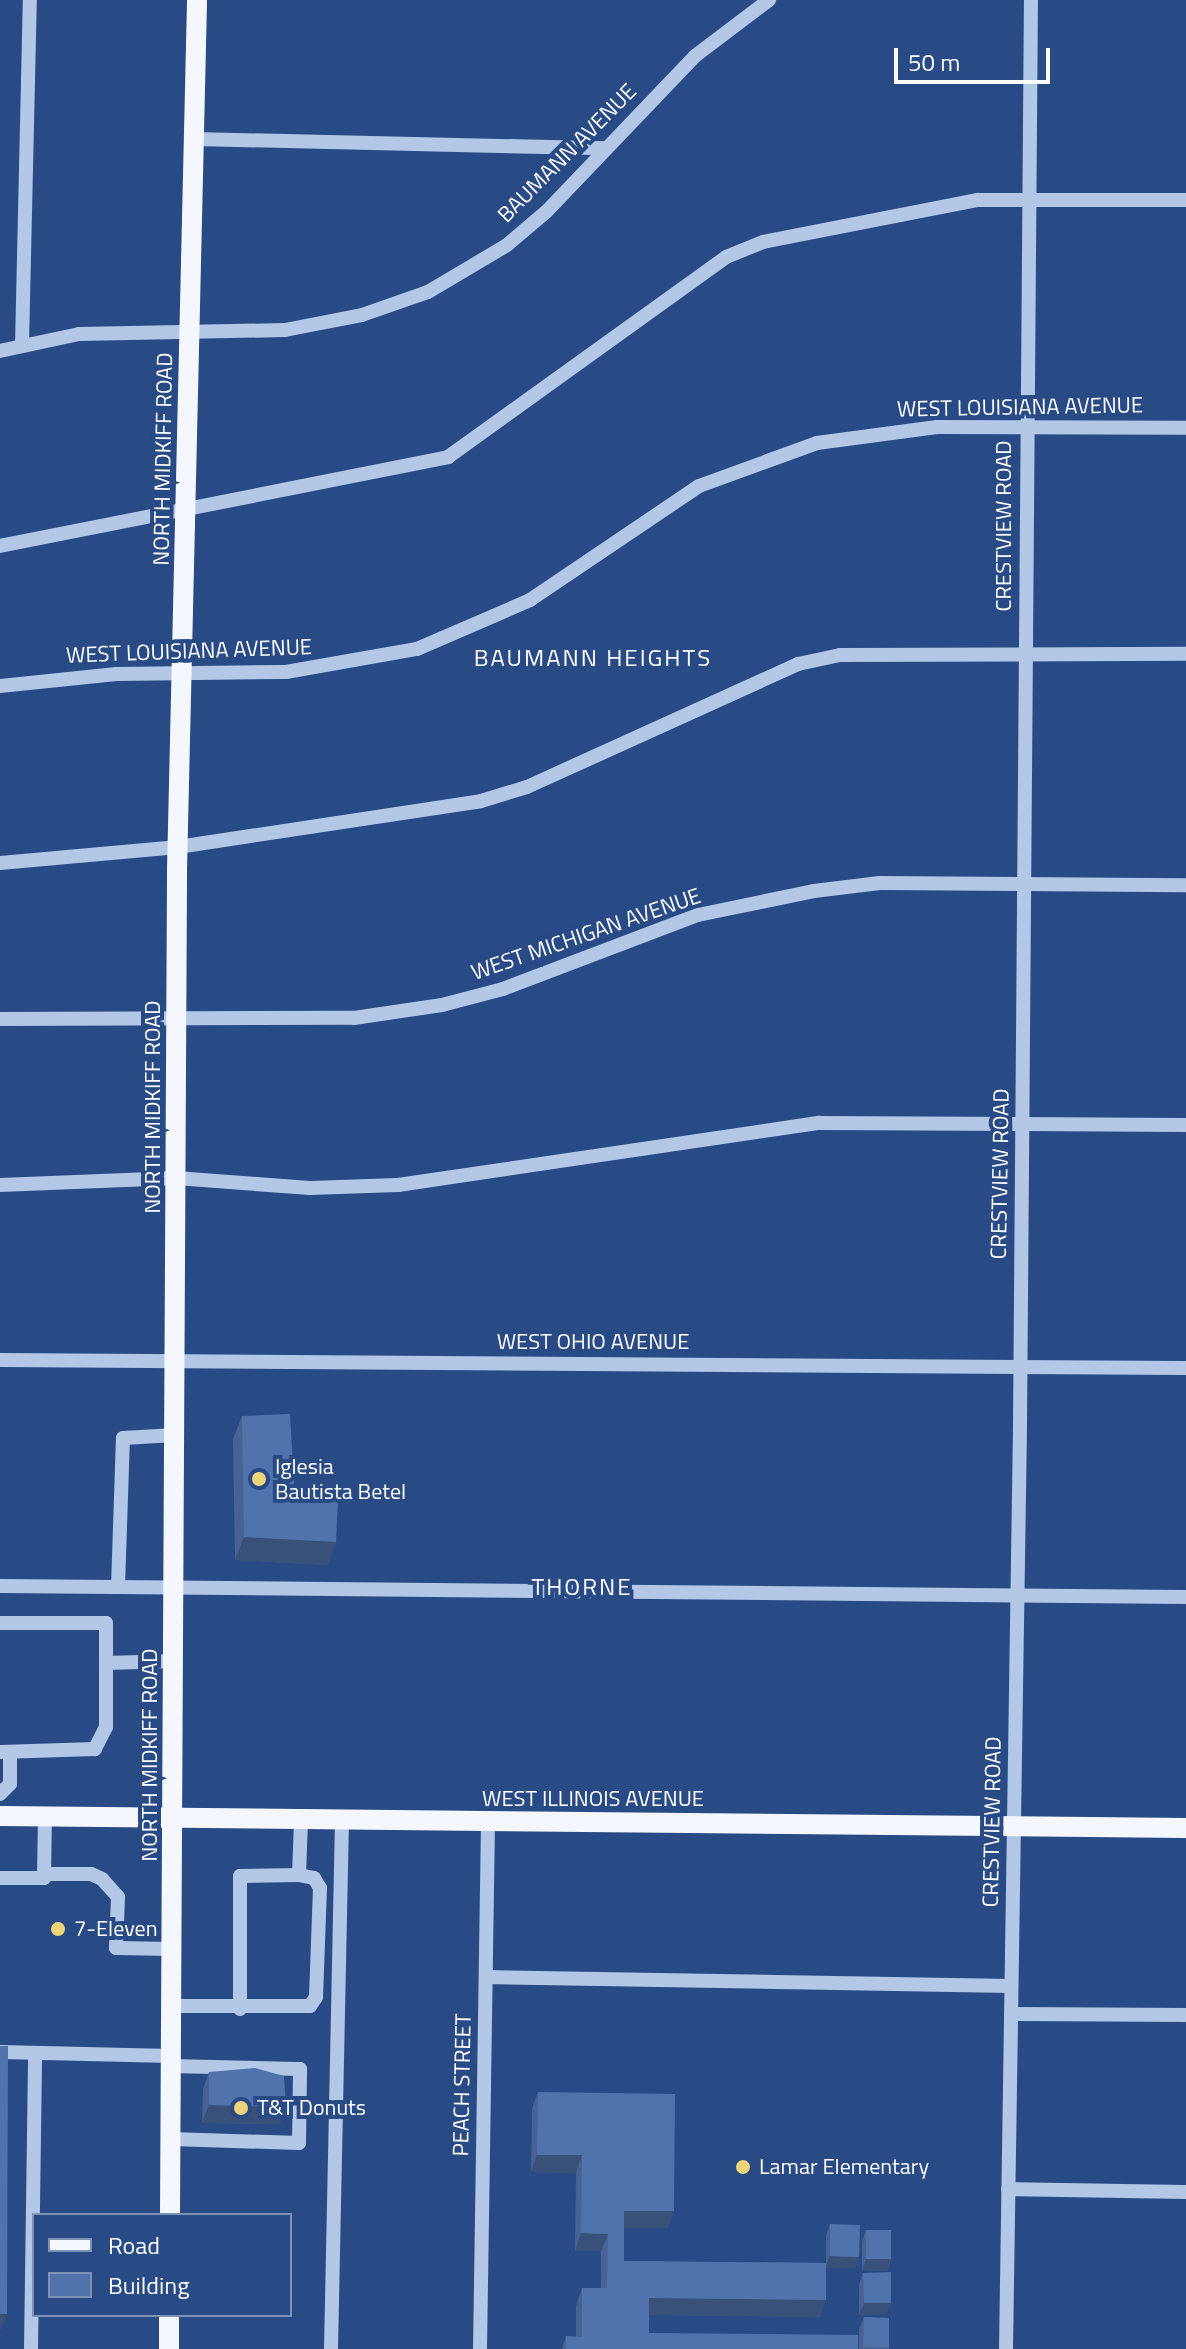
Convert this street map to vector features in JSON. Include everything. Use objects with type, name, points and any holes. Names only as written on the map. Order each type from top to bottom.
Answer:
[{"type":"main road","name":"NORTH MIDKIFF ROAD","points":[[170,2213],[178,847],[197,0]]},
{"type":"main road","name":"WEST ILLINOIS AVENUE","points":[[0,1816],[1186,1828]]},
{"type":"main road","points":[[169,2317],[169,2349]]},
{"type":"street","points":[[22,345],[30,0]]},
{"type":"street","name":"BAUMANN AVENUE","points":[[0,351],[79,334],[244,333],[317,325],[428,292],[507,245],[695,56],[769,0]]},
{"type":"street","name":"CRESTVIEW ROAD","points":[[1006,2349],[1021,1367],[1031,0]]},
{"type":"street","points":[[194,139],[605,148]]},
{"type":"street","points":[[0,546],[186,505],[448,457],[726,257],[763,242],[978,200],[1186,200]]},
{"type":"street","name":"WEST LOUISIANA AVENUE","points":[[0,686],[85,676],[317,669],[446,638],[539,595],[699,486],[789,451],[884,431],[1027,426],[1186,428]]},
{"type":"street","points":[[0,863],[178,847],[481,801],[527,787],[798,664],[840,655],[1186,654]]},
{"type":"street","name":"WEST MICHIGAN AVENUE","points":[[0,1019],[354,1018],[430,1007],[503,989],[668,925],[764,899],[880,883],[1186,885]]},
{"type":"street","points":[[0,1185],[176,1178],[310,1188],[398,1185],[819,1123],[1186,1125]]},
{"type":"street","name":"WEST OHIO AVENUE","points":[[0,1360],[1186,1368]]},
{"type":"street","points":[[118,1587],[123,1438],[175,1435]]},
{"type":"street","points":[[0,1586],[1186,1597]]},
{"type":"street","points":[[0,1623],[106,1623],[106,1727],[95,1749],[5,1752],[10,1784],[0,1794]]},
{"type":"street","points":[[106,1663],[174,1661]]},
{"type":"street","points":[[0,1878],[44,1878],[45,1817]]},
{"type":"street","points":[[299,1875],[301,1820]]},
{"type":"street","points":[[331,2349],[342,1820]]},
{"type":"street","name":"PEACH STREET","points":[[480,2349],[488,1822]]},
{"type":"street","points":[[44,1874],[91,1874],[102,1879],[118,1897],[116,1948],[173,1949]]},
{"type":"street","points":[[172,2006],[240,2009],[302,2010],[316,1997],[320,1888],[314,1878],[299,1875],[240,1876],[240,2009]]},
{"type":"street","points":[[486,1977],[1011,1986]]},
{"type":"street","points":[[1011,2014],[1186,2015]]},
{"type":"street","points":[[0,2052],[300,2069],[299,2143],[171,2139]]},
{"type":"street","points":[[33,2213],[35,2053]]},
{"type":"street","points":[[1008,2189],[1186,2192]]},
{"type":"street","points":[[31,2349],[32,2275]]},
{"type":"building","name":"Iglesia Bautista Betel","points":[[290,1414],[295,1501],[338,1501],[336,1542],[244,1537],[242,1416]]},
{"type":"building","points":[[0,2046],[8,2046],[7,2314],[0,2314]]},
{"type":"building","points":[[255,2068],[284,2076],[286,2107],[209,2105],[209,2072]]},
{"type":"building","points":[[538,2092],[675,2094],[674,2211],[624,2211],[624,2261],[826,2263],[826,2300],[649,2298],[649,2333],[858,2335],[858,2349],[566,2349],[566,2336],[582,2337],[582,2288],[607,2288],[608,2234],[581,2233],[582,2155],[537,2155]]},
{"type":"building","points":[[830,2224],[860,2225],[859,2257],[830,2256]]},
{"type":"building","points":[[866,2230],[891,2230],[891,2259],[866,2259]]},
{"type":"building","points":[[891,2272],[891,2303],[864,2303],[863,2273]]},
{"type":"building","points":[[864,2317],[889,2318],[889,2348],[863,2347]]},
{"type":"place","name":"Iglesia Bautista Betel","points":[[259,1479]]},
{"type":"place","name":"7-Eleven","points":[[58,1929]]},
{"type":"place","name":"T&T Donuts","points":[[241,2108]]},
{"type":"place","name":"Lamar Elementary","points":[[743,2167]]},
{"type":"district","name":"BAUMANN HEIGHTS","points":[[593,658]]},
{"type":"district","name":"THORNE","points":[[582,1587]]}]
